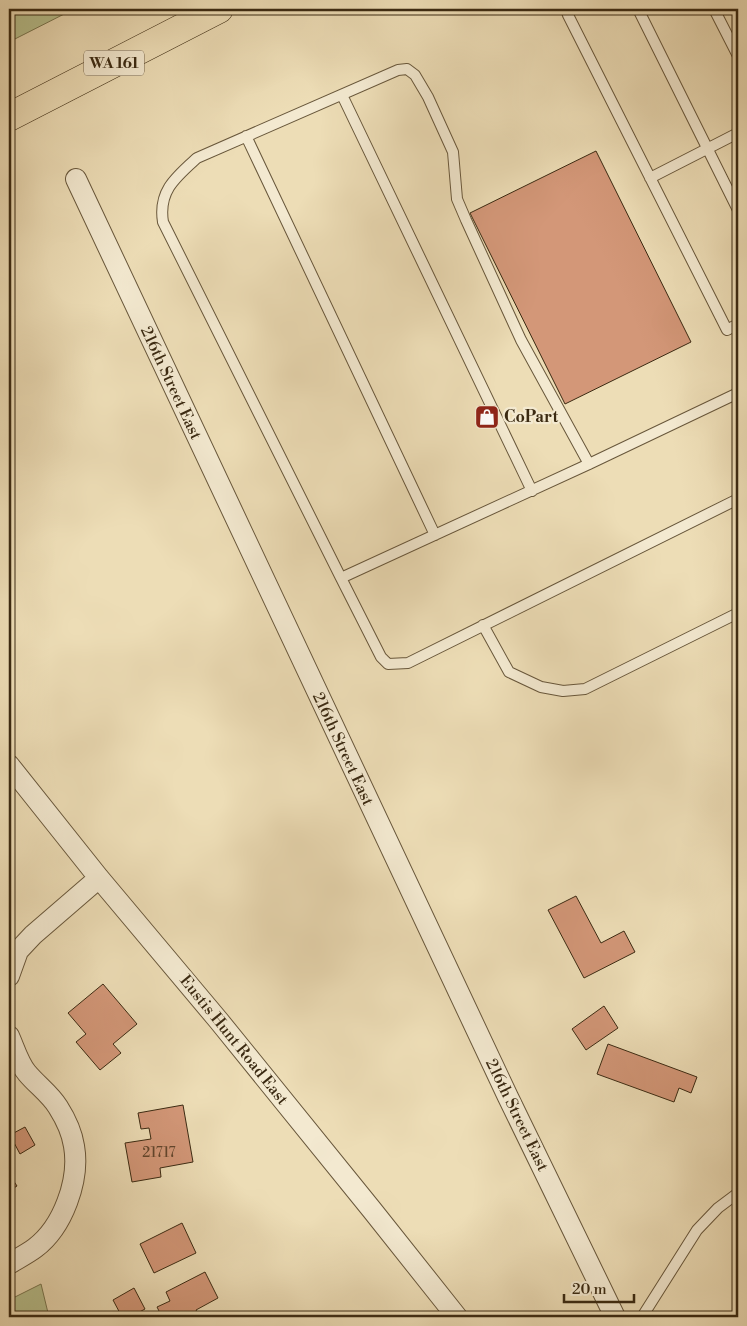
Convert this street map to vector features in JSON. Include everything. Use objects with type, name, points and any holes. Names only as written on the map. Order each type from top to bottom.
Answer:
[{"type":"main road","name":"WA 161","points":[[9,117],[219,9]]},
{"type":"street","name":"216th Street East","points":[[76,180],[495,1070],[615,1317]]},
{"type":"street","name":"Eustis Hunt Road East","points":[[9,765],[98,878],[219,1021],[456,1317]]},
{"type":"street","points":[[9,976],[18,951],[33,935],[98,878]]},
{"type":"street","points":[[9,1264],[35,1248],[52,1231],[71,1193],[74,1167],[74,1146],[66,1123],[57,1106],[26,1072],[11,1045]]},
{"type":"lane","points":[[566,9],[727,330],[738,324]]},
{"type":"lane","points":[[638,9],[738,210]]},
{"type":"lane","points":[[714,9],[738,56]]},
{"type":"lane","points":[[589,464],[521,340],[457,199],[453,152],[428,97],[415,75],[407,69],[398,70],[197,158],[178,175],[166,193],[161,210],[164,222],[381,657],[388,664],[408,663],[738,499]]},
{"type":"lane","points":[[342,95],[532,491]]},
{"type":"lane","points":[[650,178],[738,133]]},
{"type":"lane","points":[[246,136],[435,535]]},
{"type":"lane","points":[[341,578],[532,491],[738,393]]},
{"type":"lane","points":[[483,626],[509,672],[541,687],[563,691],[585,689],[738,613]]},
{"type":"lane","points":[[642,1317],[697,1230],[718,1208],[738,1193]]},
{"type":"green space","points":[[9,9],[74,9],[9,42]]},
{"type":"green space","points":[[41,1284],[49,1317],[9,1317],[9,1300]]},
{"type":"building","points":[[596,151],[691,342],[565,404],[470,213]]},
{"type":"building","points":[[576,896],[601,943],[624,931],[635,952],[584,978],[548,910]]},
{"type":"building","points":[[103,984],[137,1024],[113,1044],[121,1053],[100,1070],[76,1042],[86,1034],[68,1013]]},
{"type":"building","points":[[604,1006],[618,1028],[586,1050],[572,1029]]},
{"type":"building","points":[[608,1044],[697,1077],[691,1093],[679,1088],[674,1102],[597,1074]]},
{"type":"building","points":[[183,1105],[193,1162],[160,1168],[161,1177],[132,1182],[125,1143],[151,1139],[149,1128],[141,1129],[138,1113]]},
{"type":"building","points":[[25,1127],[35,1145],[20,1154],[10,1135]]},
{"type":"building","points":[[9,1174],[17,1186],[9,1191]]},
{"type":"building","points":[[182,1223],[196,1253],[154,1273],[140,1244]]},
{"type":"building","points":[[205,1272],[218,1298],[196,1310],[200,1317],[162,1317],[157,1307],[170,1301],[166,1292]]},
{"type":"building","points":[[134,1288],[145,1309],[130,1317],[122,1317],[113,1300]]},
{"type":"place","name":"CoPart","points":[[487,417]]}]
